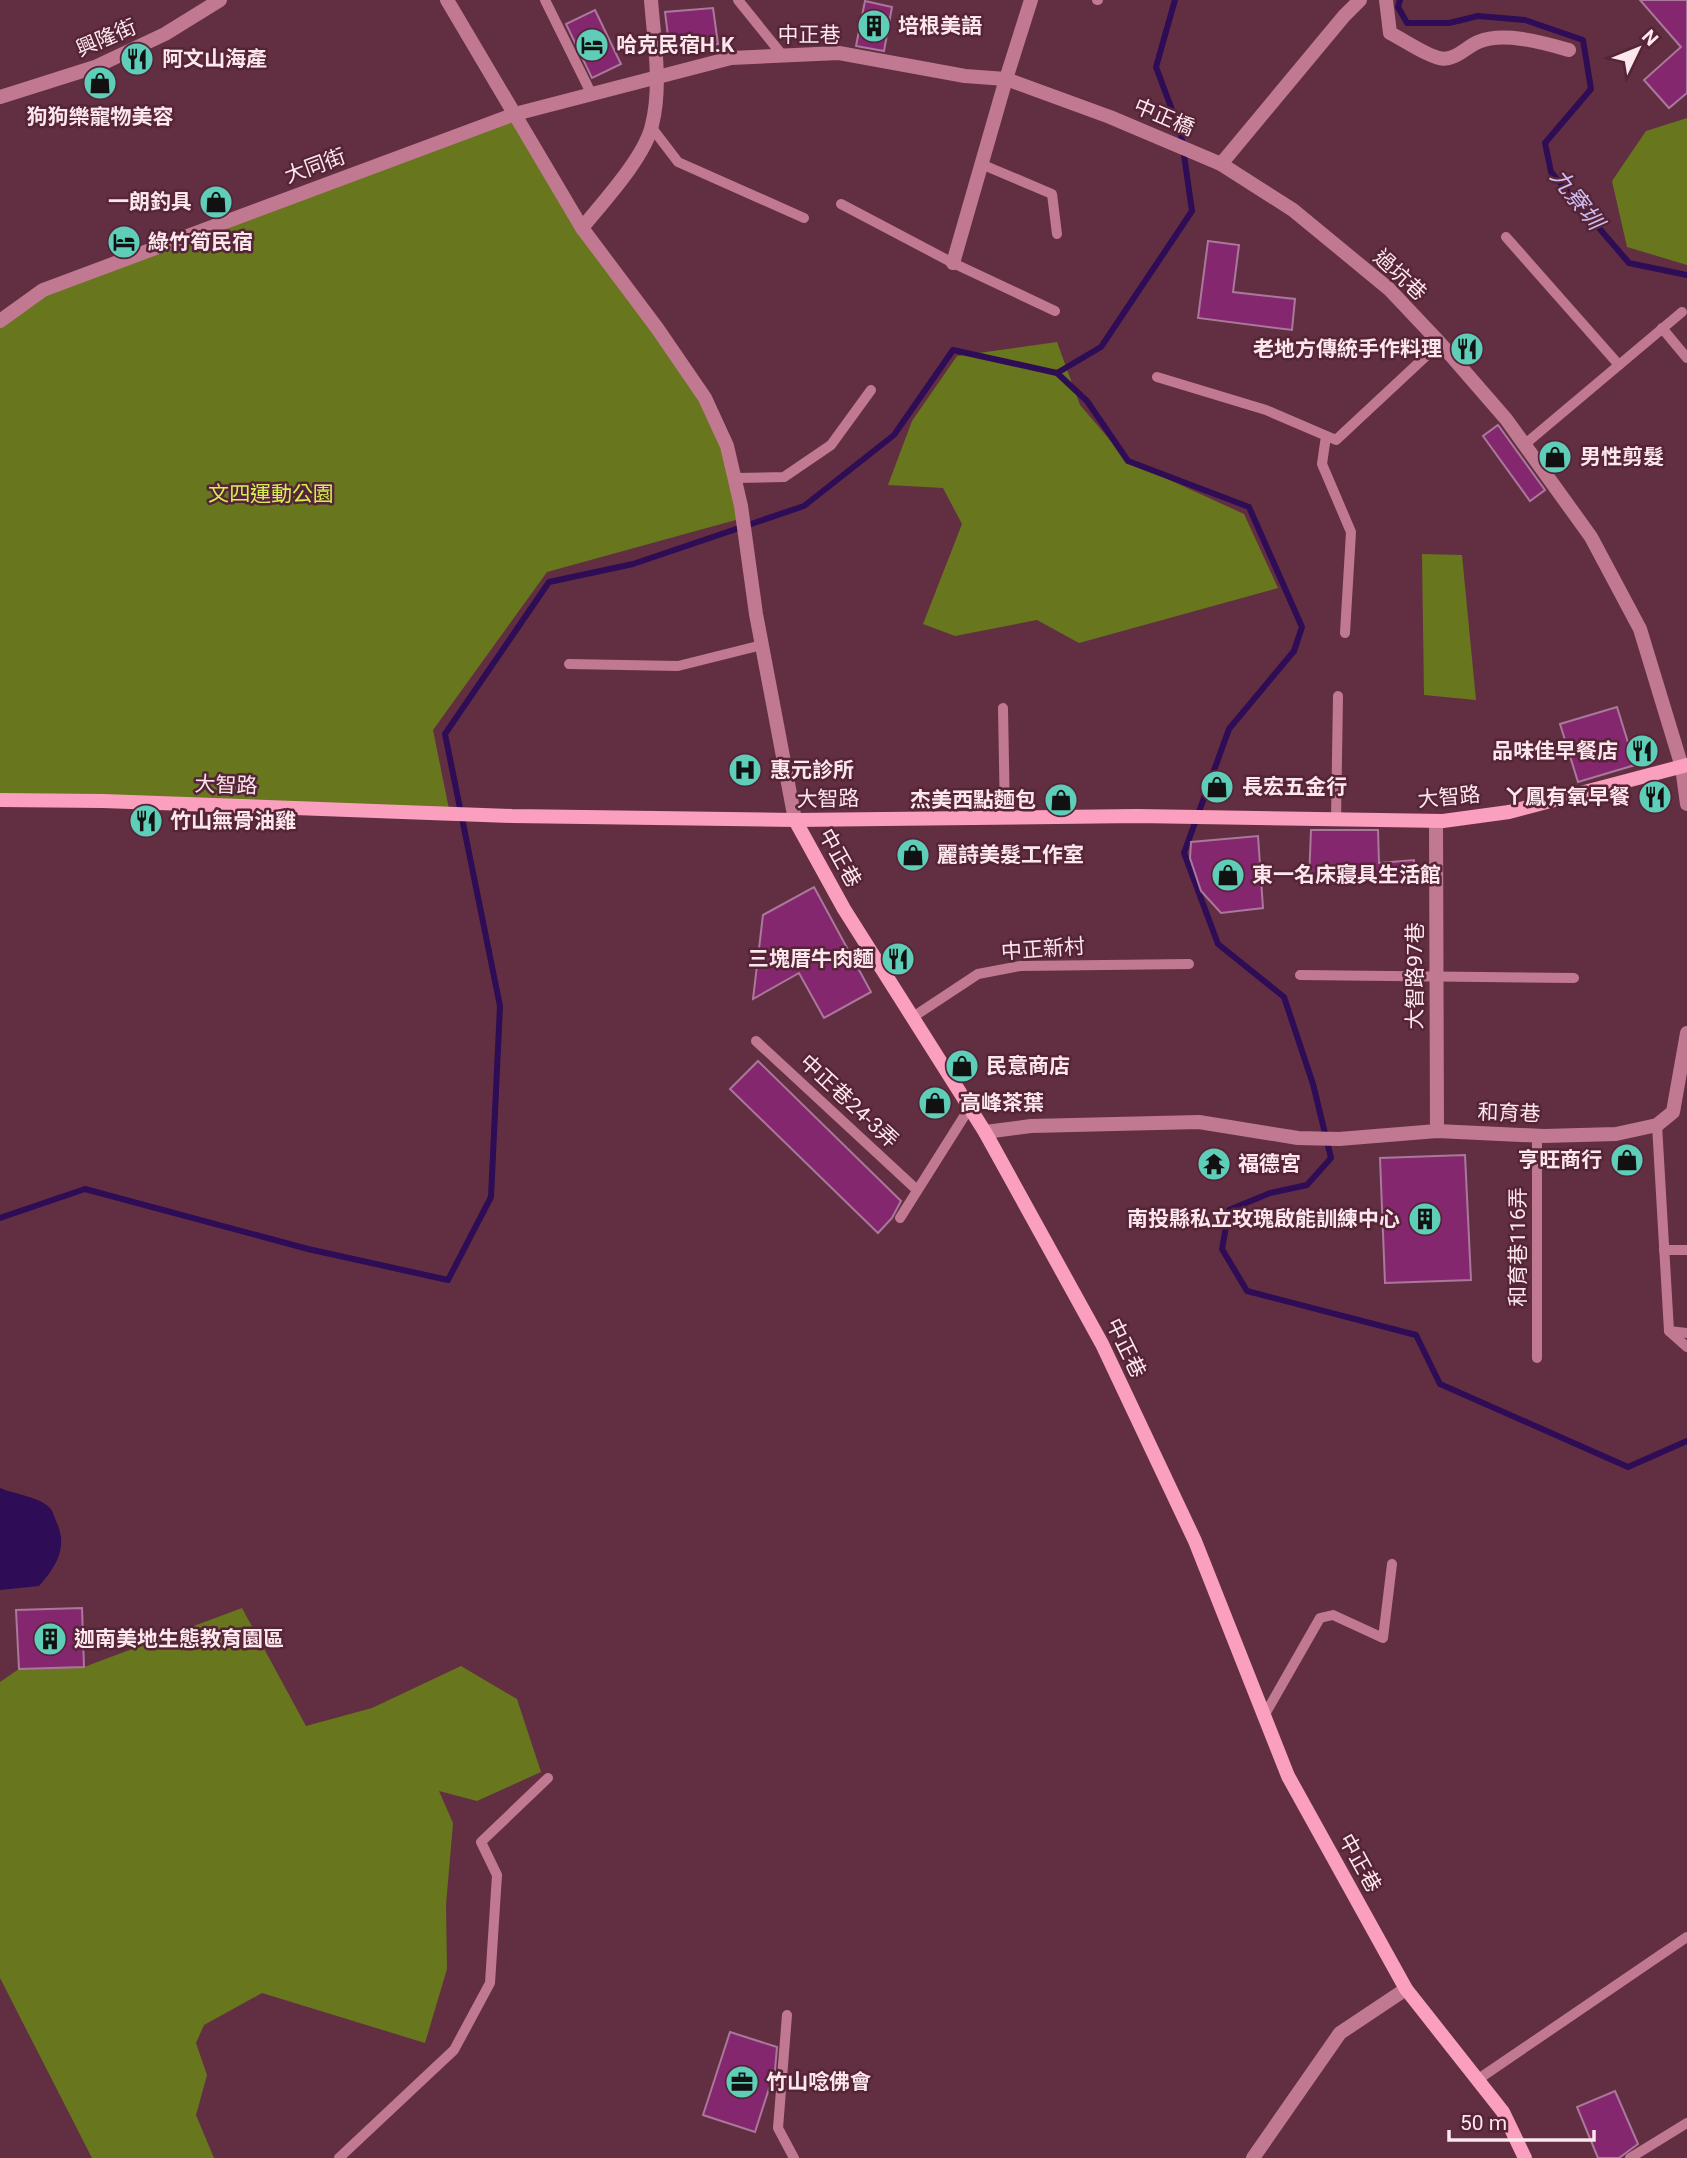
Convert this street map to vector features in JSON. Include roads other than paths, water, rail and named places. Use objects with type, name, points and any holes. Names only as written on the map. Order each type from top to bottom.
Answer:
[{"type":"street","name":"興隆街","points":[[0,97],[95,67],[165,34],[220,0]]},
{"type":"street","points":[[447,0],[582,228],[657,328],[705,398],[727,446],[735,478]]},
{"type":"street","points":[[582,228],[628,171],[652,128],[656,76],[651,0]]},
{"type":"street","points":[[953,263],[1031,0]]},
{"type":"street","points":[[1221,164],[1360,0]]},
{"type":"street","points":[[1386,0],[1390,33],[1440,59],[1454,56],[1479,41],[1495,38],[1533,40],[1569,50]]},
{"type":"street","name":"中正巷","points":[[656,76],[731,58],[839,53],[965,76],[1006,79],[1110,117]]},
{"type":"street","name":"大同街","points":[[0,321],[43,290],[514,114],[656,76]]},
{"type":"street","name":"中正橋","points":[[1110,117],[1202,156]]},
{"type":"street","name":"過坑巷","points":[[1202,156],[1221,164],[1293,210],[1389,289],[1498,409],[1591,537],[1640,629],[1684,766]]},
{"type":"street","name":"中正巷","points":[[735,478],[762,645],[795,820],[845,909],[985,1132],[1102,1344],[1195,1541],[1288,1776],[1406,1989],[1503,2112],[1525,2158]]},
{"type":"street","points":[[1684,766],[1687,804]]},
{"type":"street","name":"大智路","points":[[0,800],[103,801],[474,815],[795,820],[1208,817],[1436,821],[1509,812],[1684,766]]},
{"type":"street","name":"大智路97巷","points":[[1436,821],[1437,1131]]},
{"type":"street","name":"和育巷","points":[[985,1132],[1031,1126],[1199,1122],[1298,1138],[1339,1139],[1437,1131],[1537,1136],[1616,1134],[1657,1125],[1680,1112],[1687,1033]]},
{"type":"street","points":[[1254,2158],[1340,2033],[1406,1989]]},
{"type":"lane","points":[[545,0],[591,93]]},
{"type":"lane","points":[[738,0],[783,56]]},
{"type":"lane","points":[[652,128],[678,162],[804,218]]},
{"type":"lane","points":[[981,164],[1052,194],[1057,234]]},
{"type":"lane","points":[[841,204],[953,263],[1055,311]]},
{"type":"lane","points":[[1506,237],[1619,365]]},
{"type":"lane","points":[[1524,445],[1682,312]]},
{"type":"lane","points":[[1662,328],[1687,358]]},
{"type":"lane","points":[[1157,377],[1266,410],[1336,440],[1440,343]]},
{"type":"lane","points":[[735,478],[784,477],[831,444],[871,390]]},
{"type":"lane","points":[[1326,436],[1322,464],[1351,532],[1345,633]]},
{"type":"lane","points":[[569,664],[678,666],[762,645]]},
{"type":"lane","points":[[1336,820],[1338,696]]},
{"type":"lane","points":[[1003,708],[1005,817]]},
{"type":"lane","name":"中正新村","points":[[913,1017],[978,974],[1020,966],[1189,964]]},
{"type":"lane","points":[[1300,975],[1574,978]]},
{"type":"lane","name":"中正巷24-3弄","points":[[756,1041],[917,1190]]},
{"type":"lane","points":[[900,1218],[970,1107]]},
{"type":"lane","points":[[1657,1125],[1669,1331],[1687,1347]]},
{"type":"lane","name":"和育巷116弄","points":[[1537,1136],[1537,1358]]},
{"type":"lane","points":[[1664,1250],[1687,1250]]},
{"type":"lane","points":[[1669,1331],[1687,1333]]},
{"type":"lane","points":[[1264,1716],[1320,1618],[1333,1615],[1384,1638],[1392,1564]]},
{"type":"lane","points":[[339,2158],[454,2050],[490,1983],[497,1875],[481,1842],[548,1778]]},
{"type":"lane","points":[[1477,2080],[1687,1937]]},
{"type":"lane","points":[[787,2015],[778,2128],[794,2158]]},
{"type":"lane","points":[[1630,2158],[1687,2123]]},
{"type":"waterway","points":[[0,1218],[85,1189],[308,1249],[448,1280],[491,1197],[500,1006],[445,734],[549,582],[633,564],[804,506],[894,435],[953,350],[1057,373],[1101,347],[1192,211],[1181,134],[1156,67],[1175,0]]},
{"type":"waterway","name":"九寮圳","points":[[1400,0],[1398,7],[1407,23],[1449,23],[1478,16],[1525,20],[1583,40],[1591,89],[1545,143],[1551,172],[1629,263],[1687,275]]},
{"type":"waterway","points":[[1057,373],[1087,401],[1128,461],[1249,507],[1302,627],[1294,651],[1229,729],[1184,853],[1218,944],[1284,997],[1313,1084],[1331,1158],[1307,1185],[1270,1193],[1229,1210],[1222,1249],[1247,1291],[1416,1335],[1440,1384],[1628,1467],[1687,1441]]},
{"type":"place","name":"培根美語","points":[[874,26]]},
{"type":"place","name":"哈克民宿H.K","points":[[592,45]]},
{"type":"place","name":"阿文山海產","points":[[137,59]]},
{"type":"place","name":"狗狗樂寵物美容","points":[[100,83]]},
{"type":"place","name":"一朗釣具","points":[[216,202]]},
{"type":"place","name":"綠竹筍民宿","points":[[124,242]]},
{"type":"place","name":"老地方傳統手作料理","points":[[1467,349]]},
{"type":"place","name":"男性剪髮","points":[[1555,457]]},
{"type":"place","name":"品味佳早餐店","points":[[1642,751]]},
{"type":"place","name":"惠元診所","points":[[745,770]]},
{"type":"place","name":"長宏五金行","points":[[1217,787]]},
{"type":"place","name":"ㄚ鳳有氧早餐","points":[[1655,797]]},
{"type":"place","name":"杰美西點麵包","points":[[1061,800]]},
{"type":"place","name":"竹山無骨油雞","points":[[146,821]]},
{"type":"place","name":"麗詩美髮工作室","points":[[913,855]]},
{"type":"place","name":"東一名床寢具生活館","points":[[1228,875]]},
{"type":"place","name":"三塊厝牛肉麵","points":[[898,959]]},
{"type":"place","name":"民意商店","points":[[962,1066]]},
{"type":"place","name":"高峰茶葉","points":[[935,1103]]},
{"type":"place","name":"亨旺商行","points":[[1627,1160]]},
{"type":"place","name":"福德宮","points":[[1214,1164]]},
{"type":"place","name":"南投縣私立玫瑰啟能訓練中心","points":[[1425,1219]]},
{"type":"place","name":"迦南美地生態教育園區","points":[[50,1639]]},
{"type":"place","name":"竹山唸佛會","points":[[742,2082]]},
{"type":"park label","name":"文四運動公園","points":[[271,494]]}]
